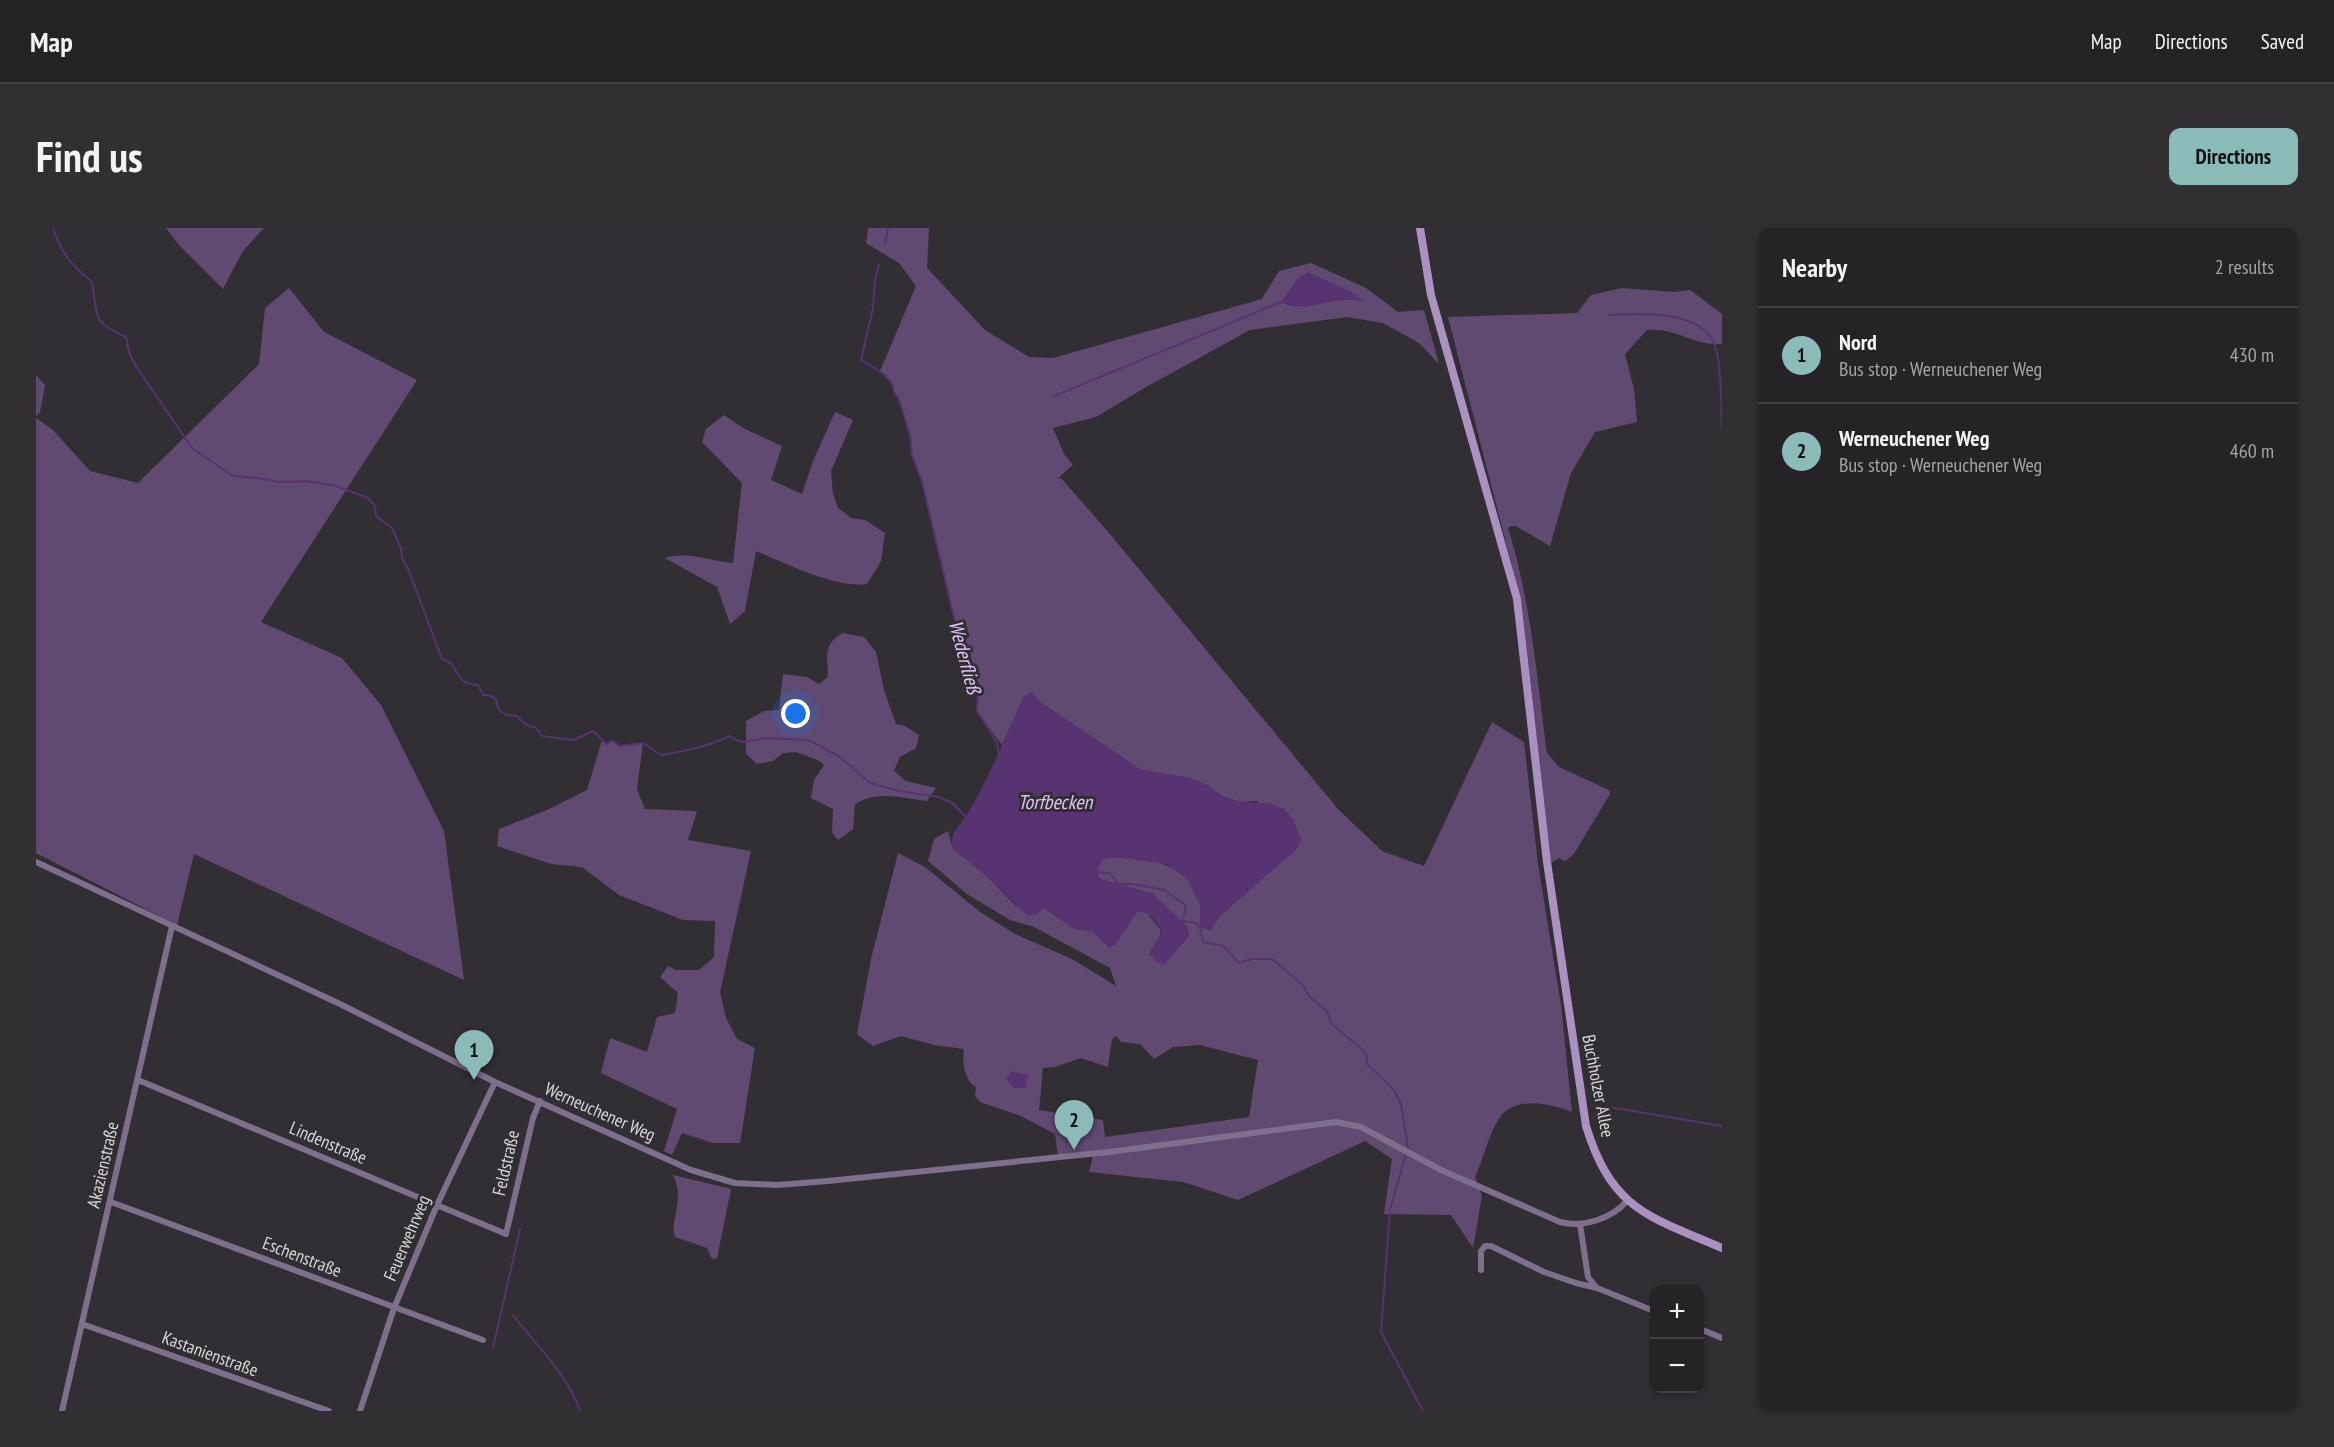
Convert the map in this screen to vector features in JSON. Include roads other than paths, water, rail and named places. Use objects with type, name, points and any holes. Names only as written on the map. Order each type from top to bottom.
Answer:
[{"type":"street","name":"Buchholzer Allee","points":[[1420,228],[1431,295],[1517,599],[1552,898],[1586,1126],[1599,1162],[1616,1189],[1627,1201],[1644,1214],[1722,1248]]},
{"type":"street","name":"Werneuchener Weg","points":[[36,862],[340,1004],[495,1082],[691,1170],[714,1178],[743,1184],[777,1185],[828,1181],[1100,1153],[1336,1122],[1361,1127],[1415,1157],[1546,1217],[1571,1225],[1611,1214],[1627,1201]]},
{"type":"street","name":"Akazienstraße","points":[[62,1411],[172,926]]},
{"type":"street","name":"Lindenstraße","points":[[138,1080],[506,1234]]},
{"type":"street","name":"Feuerwehrweg","points":[[360,1411],[394,1308],[437,1204],[495,1082]]},
{"type":"street","name":"Feldstraße","points":[[506,1234],[533,1118],[540,1101]]},
{"type":"street","name":"Eschenstraße","points":[[111,1202],[483,1340]]},
{"type":"street","points":[[1580,1224],[1588,1277],[1597,1288]]},
{"type":"street","points":[[1481,1270],[1481,1251],[1485,1246],[1491,1246],[1544,1272],[1597,1288],[1650,1309]]},
{"type":"street","name":"Kastanienstraße","points":[[82,1324],[310,1408],[329,1411]]},
{"type":"street","points":[[1704,1331],[1722,1338]]},
{"type":"water","points":[[1308,272],[1351,292],[1368,303],[1345,300],[1301,307],[1281,302],[1297,279]]},
{"type":"water","name":"Torfbecken","points":[[1031,692],[1040,702],[1141,770],[1190,778],[1224,797],[1240,802],[1268,803],[1284,809],[1293,819],[1301,839],[1297,849],[1218,918],[1210,931],[1200,927],[1200,906],[1188,880],[1167,864],[1116,857],[1103,859],[1097,872],[1100,879],[1153,894],[1188,927],[1189,936],[1164,965],[1149,954],[1159,938],[1160,929],[1147,913],[1138,911],[1115,945],[1110,948],[1092,931],[1075,929],[1044,908],[1028,916],[988,877],[953,849],[952,839],[982,787],[1024,697]]},
{"type":"water","points":[[1012,1071],[1028,1075],[1026,1088],[1014,1088],[1006,1079]]},
{"type":"waterway","points":[[53,228],[68,258],[92,282],[96,310],[101,322],[126,337],[129,352],[136,366],[192,448],[233,476],[279,482],[305,481],[333,485],[368,498],[375,506],[376,516],[392,528],[442,659],[451,663],[464,681],[478,685],[483,695],[495,698],[499,710],[507,715],[517,716],[525,724],[536,728],[542,736],[574,740],[593,731],[606,744],[613,741],[620,746],[643,743],[661,755],[704,746],[729,736],[741,742],[767,738],[809,740],[840,757],[870,783],[899,791],[939,797],[952,803],[966,817]]},
{"type":"waterway","name":"Wederfließ","points":[[885,243],[888,228]]},
{"type":"waterway","name":"Wederfließ","points":[[879,264],[875,279],[873,308],[861,360],[886,375],[899,399],[910,435],[912,455],[922,481],[959,639],[978,693],[977,711],[997,742],[998,752]]},
{"type":"waterway","points":[[1052,397],[1281,302]]},
{"type":"waterway","points":[[1609,315],[1670,316],[1686,320],[1710,336],[1716,349],[1719,368],[1722,429]]},
{"type":"waterway","points":[[1095,872],[1110,873],[1118,884],[1133,884],[1164,890],[1184,904],[1186,908],[1182,921],[1196,923],[1200,927],[1203,942],[1223,946],[1239,963],[1252,959],[1272,959],[1303,985],[1310,997],[1327,1011],[1331,1023],[1366,1053],[1367,1064],[1394,1090],[1401,1104],[1408,1148],[1390,1209],[1381,1332],[1423,1411]]},
{"type":"waterway","points":[[1603,1106],[1722,1126]]},
{"type":"waterway","points":[[493,1348],[520,1229]]},
{"type":"waterway","points":[[513,1315],[560,1373],[580,1411]]},
{"type":"place","name":"Nord","points":[[474,1080]]},
{"type":"place","name":"Werneuchener Weg","points":[[1074,1150]]}]
